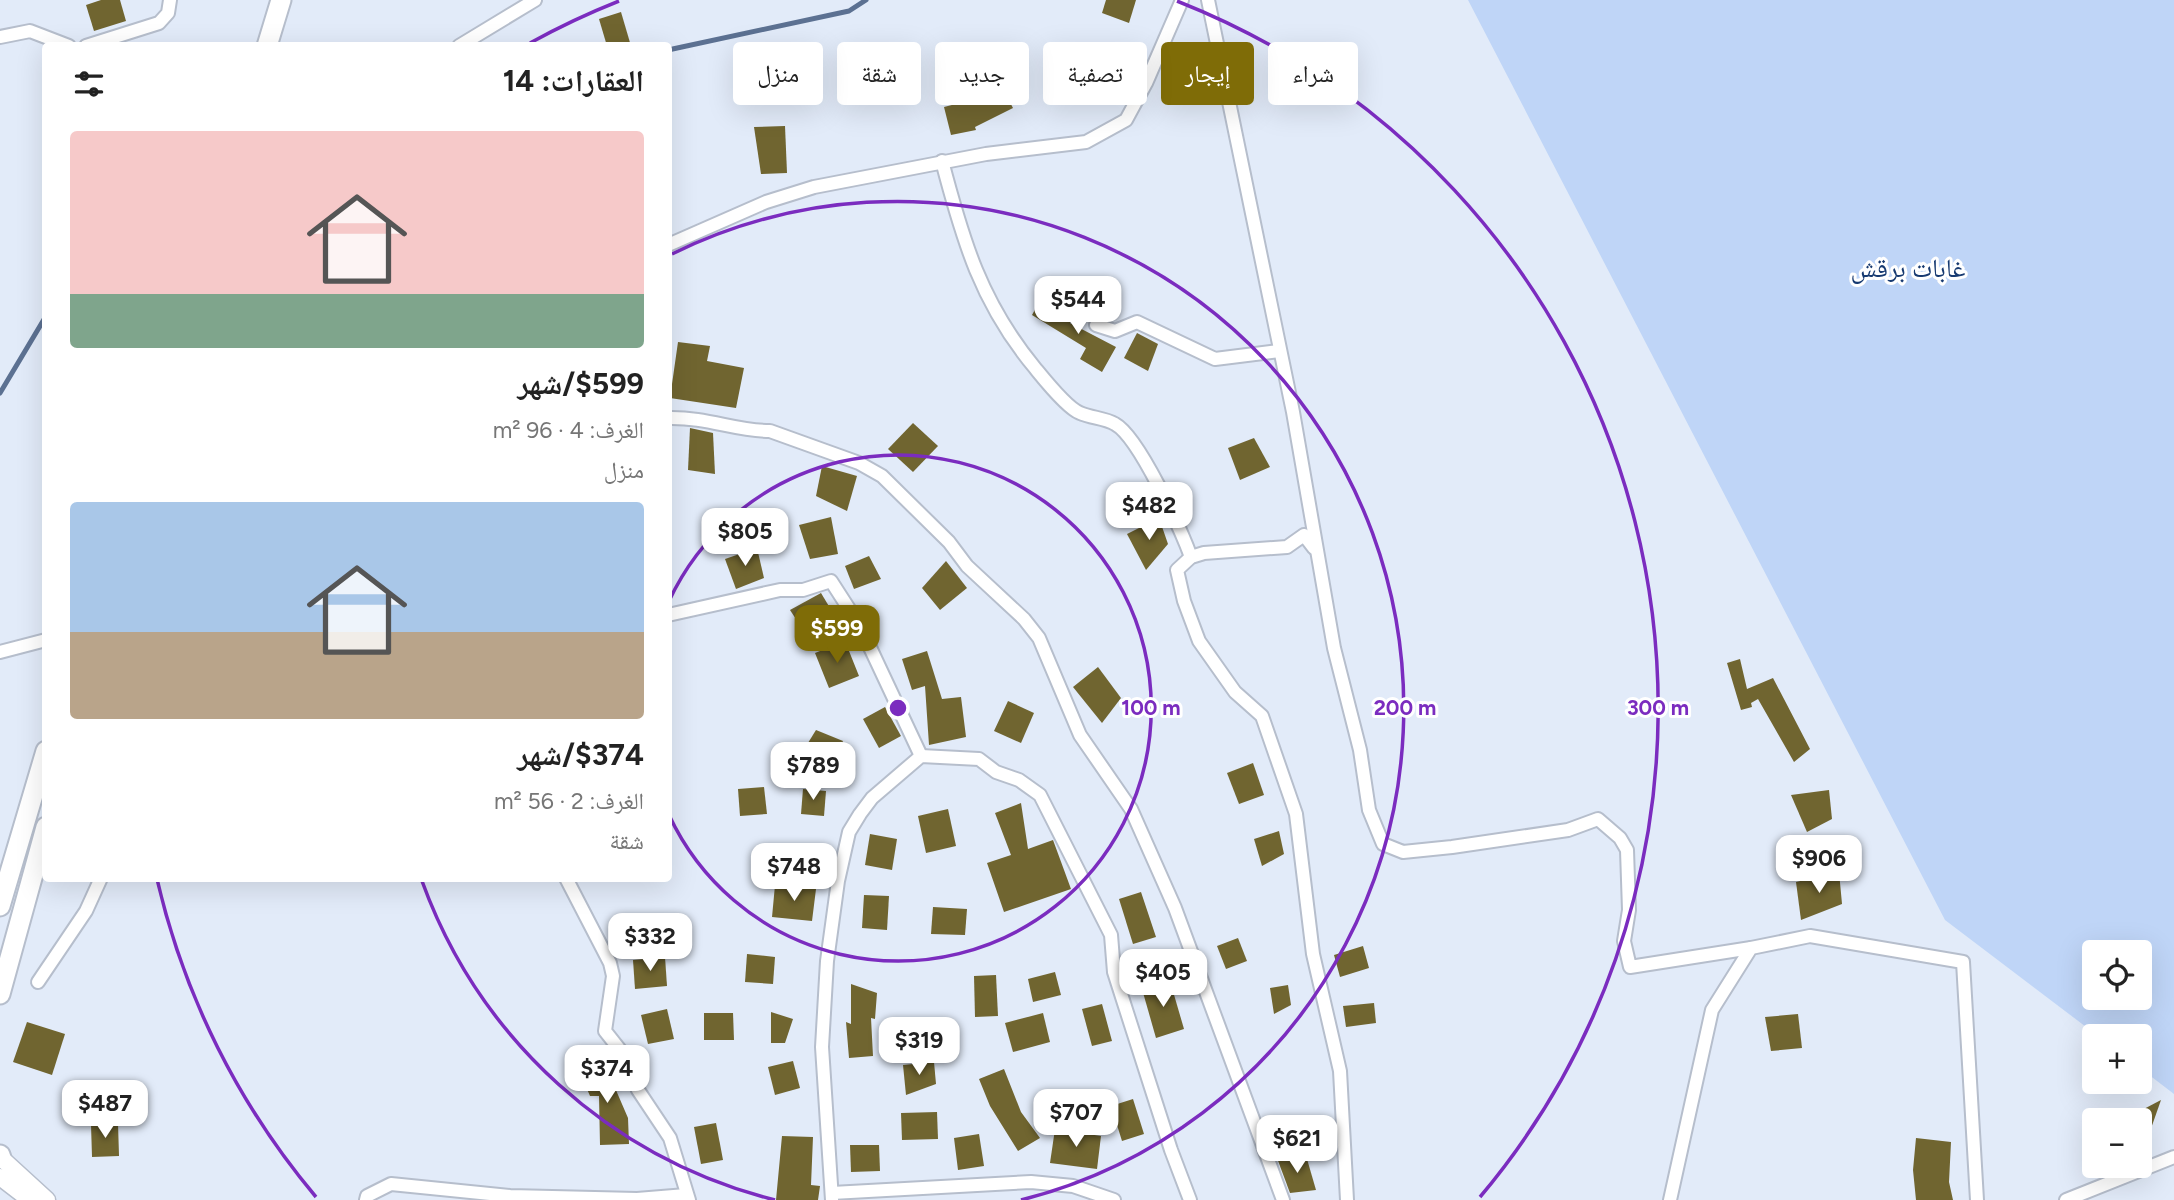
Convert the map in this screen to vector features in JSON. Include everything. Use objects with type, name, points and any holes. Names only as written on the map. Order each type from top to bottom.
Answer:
[{"type":"main road","points":[[268,42],[281,0]]},
{"type":"main road","points":[[0,906],[42,764]]},
{"type":"main road","points":[[0,994],[42,841]]},
{"type":"street","points":[[99,42],[159,23],[168,13],[170,0]]},
{"type":"street","points":[[466,42],[535,0]]},
{"type":"street","points":[[672,243],[778,198],[858,177],[942,161],[1086,142],[1126,120],[1146,83],[1182,0]]},
{"type":"street","points":[[1208,0],[1302,460],[1315,549],[1334,648],[1360,750],[1369,810],[1383,844],[1404,852],[1452,847],[1568,830],[1598,819],[1620,838],[1627,850],[1629,910],[1624,941],[1630,967],[1810,936],[1963,962],[1977,1200]]},
{"type":"street","points":[[0,37],[30,31],[59,42]]},
{"type":"street","points":[[942,161],[969,259],[1000,321],[1035,368],[1077,413],[1117,424],[1145,462],[1177,518],[1191,557]]},
{"type":"street","points":[[1096,325],[1115,331],[1137,322],[1215,359],[1279,351]]},
{"type":"street","points":[[672,418],[694,417],[754,431],[770,431],[859,463],[902,493],[950,542],[967,566],[1024,619],[1039,638],[1080,735],[1131,809],[1175,908],[1283,1200]]},
{"type":"street","points":[[1315,549],[1304,535],[1287,547],[1204,552],[1191,557],[1177,570],[1184,601],[1199,641],[1235,692],[1262,716],[1296,814],[1312,943],[1340,1071],[1348,1200]]},
{"type":"street","points":[[672,614],[780,590],[803,590],[831,581],[860,626],[921,756]]},
{"type":"street","points":[[0,652],[42,641]]},
{"type":"street","points":[[1114,1200],[1073,1186],[1031,1182],[832,1197],[822,1036],[827,961],[838,881],[849,832],[860,814],[872,798],[921,756],[979,758],[996,772],[1019,780],[1040,795],[1111,935],[1114,972],[1171,1150],[1190,1200]]},
{"type":"street","points":[[38,982],[86,911],[99,882]]},
{"type":"street","points":[[366,1200],[367,1196],[390,1184],[510,1196],[687,1198],[670,1138],[638,1090],[624,1055],[605,1031],[613,976],[610,962],[568,882]]},
{"type":"street","points":[[1670,1200],[1712,1010],[1751,948]]},
{"type":"street","points":[[0,1157],[47,1200]]},
{"type":"street","points":[[2066,1200],[2080,1198],[2174,1157]]},
{"type":"street","points":[[0,1177],[30,1200]]},
{"type":"green space","name":"غابات برقش","points":[[1468,0],[2174,0],[2174,1094],[2152,1077],[2152,1024],[2082,1024],[1945,920]]},
{"type":"building","points":[[101,0],[120,0],[126,21],[94,31],[86,5]]},
{"type":"building","points":[[1106,0],[1136,0],[1129,23],[1102,13]]},
{"type":"building","points":[[621,12],[630,42],[606,42],[599,19]]},
{"type":"building","points":[[1011,105],[1013,108],[975,127],[976,130],[951,135],[944,107]]},
{"type":"building","points":[[785,126],[787,173],[761,174],[754,127]]},
{"type":"building","points":[[1057,303],[1076,312],[1070,323],[1116,347],[1102,372],[1080,359],[1086,348],[1032,315],[1037,306],[1052,314]]},
{"type":"building","points":[[1137,333],[1158,344],[1148,371],[1124,358]]},
{"type":"building","points":[[678,342],[710,346],[707,361],[744,368],[736,408],[672,398]]},
{"type":"building","points":[[913,423],[938,446],[913,472],[888,449]]},
{"type":"building","points":[[690,428],[713,433],[715,474],[688,470]]},
{"type":"building","points":[[1254,438],[1270,467],[1240,480],[1228,448]]},
{"type":"building","points":[[822,466],[857,476],[847,511],[816,496]]},
{"type":"building","points":[[831,517],[838,554],[810,559],[799,525]]},
{"type":"building","points":[[1159,518],[1168,544],[1146,570],[1127,534]]},
{"type":"building","points":[[757,548],[764,578],[736,589],[725,559]]},
{"type":"building","points":[[869,556],[881,579],[854,589],[845,566]]},
{"type":"building","points":[[946,561],[967,588],[940,610],[922,588]]},
{"type":"building","points":[[821,593],[836,618],[807,636],[790,610]]},
{"type":"building","points":[[845,641],[859,676],[829,688],[815,653]]},
{"type":"building","points":[[927,651],[942,699],[961,697],[966,737],[929,745],[925,686],[912,690],[902,659]]},
{"type":"building","points":[[1740,659],[1747,689],[1773,678],[1810,749],[1794,762],[1758,699],[1751,703],[1752,707],[1741,710],[1727,663]]},
{"type":"building","points":[[1098,667],[1121,698],[1102,723],[1073,687]]},
{"type":"building","points":[[1008,701],[1034,713],[1021,743],[994,731]]},
{"type":"building","points":[[885,707],[901,736],[879,748],[863,719]]},
{"type":"building","points":[[816,730],[843,741],[830,771],[803,751]]},
{"type":"building","points":[[1253,763],[1264,795],[1239,804],[1227,773]]},
{"type":"building","points":[[764,787],[767,814],[740,816],[738,789]]},
{"type":"building","points":[[803,789],[826,791],[824,816],[801,814]]},
{"type":"building","points":[[1829,790],[1832,819],[1807,832],[1791,795]]},
{"type":"building","points":[[1021,803],[1028,849],[1053,840],[1071,889],[1004,912],[987,863],[1011,855],[995,813]]},
{"type":"building","points":[[948,809],[956,846],[926,853],[918,816]]},
{"type":"building","points":[[1279,831],[1284,854],[1262,866],[1254,839]]},
{"type":"building","points":[[870,834],[897,839],[892,870],[865,865]]},
{"type":"building","points":[[1839,872],[1842,904],[1801,920],[1796,882]]},
{"type":"building","points":[[775,885],[816,889],[812,921],[772,917]]},
{"type":"building","points":[[1141,892],[1156,937],[1133,944],[1119,899]]},
{"type":"building","points":[[864,895],[889,896],[887,930],[862,928]]},
{"type":"building","points":[[933,907],[967,909],[965,935],[931,934]]},
{"type":"building","points":[[1238,938],[1247,961],[1226,969],[1217,946]]},
{"type":"building","points":[[1363,946],[1369,968],[1340,977],[1334,955]]},
{"type":"building","points":[[747,954],[775,957],[773,984],[745,982]]},
{"type":"building","points":[[665,957],[667,986],[635,989],[633,960]]},
{"type":"building","points":[[1055,972],[1061,995],[1033,1002],[1028,979]]},
{"type":"building","points":[[996,975],[998,1016],[975,1017],[974,976]]},
{"type":"building","points":[[1170,981],[1184,1029],[1156,1038],[1142,989]]},
{"type":"building","points":[[851,984],[877,993],[875,1019],[871,1018],[873,1056],[849,1058],[846,1022],[851,1024]]},
{"type":"building","points":[[1288,985],[1291,1005],[1274,1014],[1270,988]]},
{"type":"building","points":[[1374,1003],[1376,1023],[1346,1027],[1343,1006]]},
{"type":"building","points":[[1102,1004],[1112,1041],[1092,1046],[1082,1009]]},
{"type":"building","points":[[667,1009],[674,1039],[648,1044],[641,1015]]},
{"type":"building","points":[[771,1012],[793,1019],[785,1043],[771,1043]]},
{"type":"building","points":[[704,1013],[733,1013],[734,1040],[704,1040]]},
{"type":"building","points":[[1043,1013],[1050,1042],[1013,1052],[1005,1023]]},
{"type":"building","points":[[1798,1014],[1802,1048],[1771,1051],[1765,1017]]},
{"type":"building","points":[[27,1022],[65,1034],[52,1075],[13,1062]]},
{"type":"building","points":[[603,1060],[628,1118],[629,1144],[600,1145],[599,1096],[590,1096],[579,1070]]},
{"type":"building","points":[[793,1061],[800,1088],[775,1095],[768,1067]]},
{"type":"building","points":[[934,1062],[936,1084],[906,1095],[903,1065]]},
{"type":"building","points":[[1004,1069],[1021,1112],[1040,1138],[1018,1151],[990,1106],[979,1079]]},
{"type":"building","points":[[1133,1099],[1144,1134],[1122,1141],[1111,1106]]},
{"type":"building","points":[[2161,1100],[2152,1126],[2152,1108],[2146,1108]]},
{"type":"building","points":[[937,1112],[938,1139],[902,1140],[901,1113]]},
{"type":"building","points":[[118,1123],[119,1156],[92,1157],[91,1124]]},
{"type":"building","points":[[716,1123],[723,1160],[701,1164],[694,1127]]},
{"type":"building","points":[[1055,1129],[1101,1136],[1097,1169],[1050,1163]]},
{"type":"building","points":[[979,1134],[984,1166],[958,1170],[954,1138]]},
{"type":"building","points":[[782,1136],[813,1137],[811,1185],[820,1186],[818,1200],[776,1200]]},
{"type":"building","points":[[1916,1138],[1951,1142],[1949,1182],[1953,1200],[1916,1200],[1913,1170]]},
{"type":"building","points":[[850,1145],[879,1145],[880,1171],[851,1172]]},
{"type":"building","points":[[1277,1158],[1307,1159],[1316,1190],[1290,1193]]},
{"type":"waterway","points":[[672,49],[849,11],[866,0]]},
{"type":"waterway","points":[[0,393],[42,323]]}]
